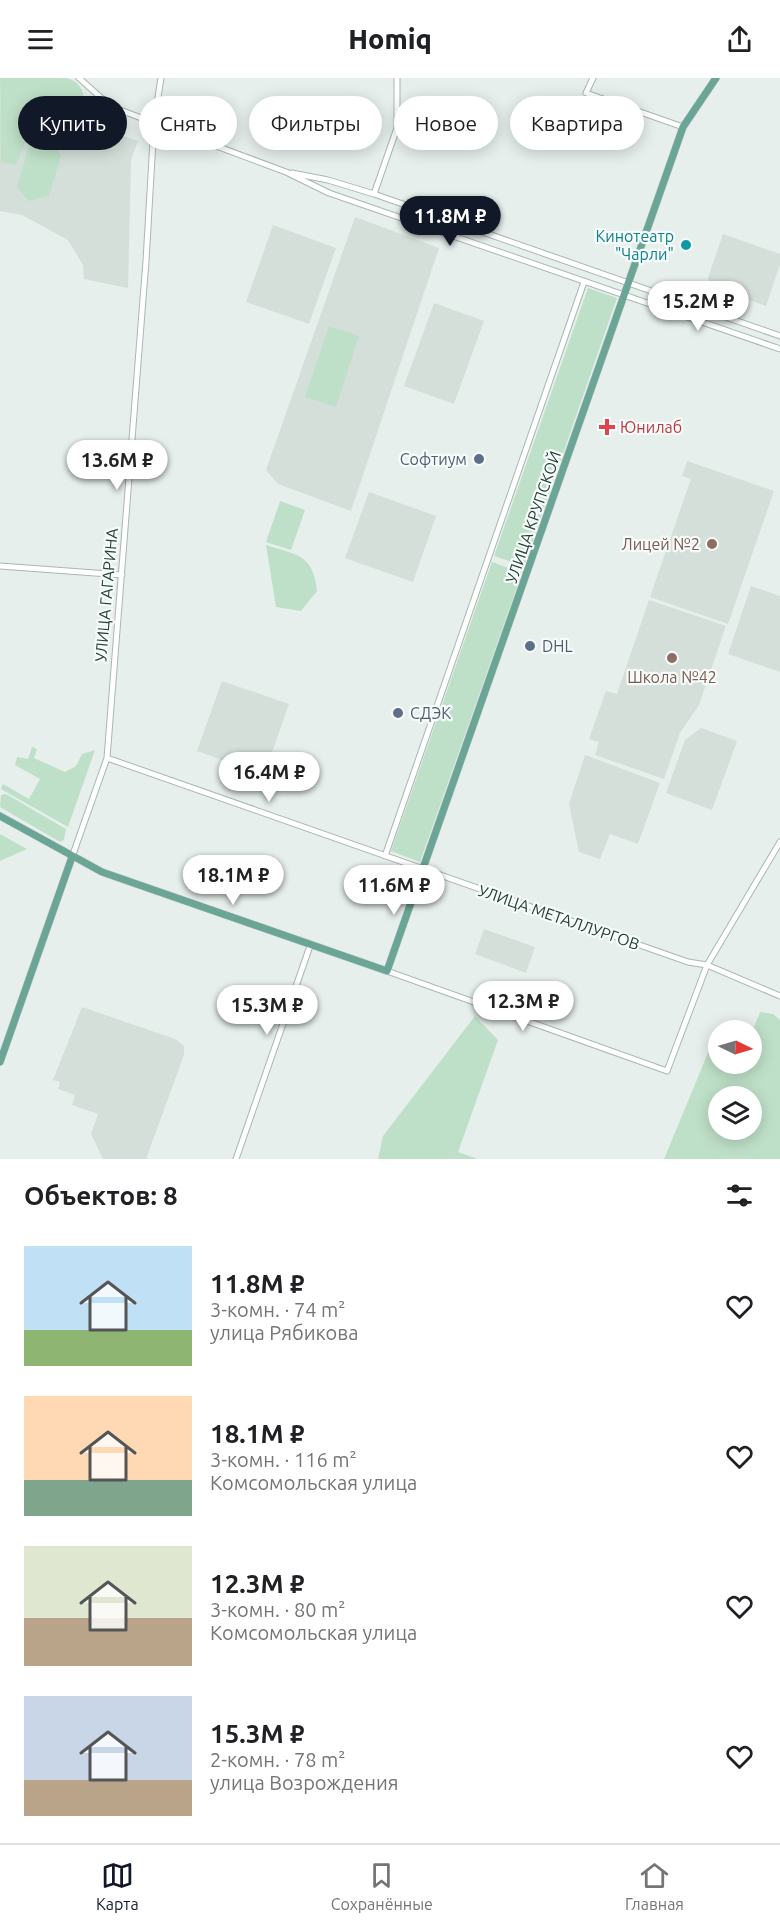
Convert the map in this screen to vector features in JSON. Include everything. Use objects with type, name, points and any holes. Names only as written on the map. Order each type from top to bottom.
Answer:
[{"type":"main road","name":"УЛИЦА КРУПСКОЙ","points":[[387,970],[683,127],[716,78]]},
{"type":"main road","points":[[0,816],[102,872],[310,946],[387,970]]},
{"type":"main road","name":"УЛИЦА ГАГАРИНА","points":[[0,1062],[72,857]]},
{"type":"street","points":[[79,78],[108,104],[139,117]]},
{"type":"street","name":"УЛИЦА ГАГАРИНА","points":[[158,96],[161,78]]},
{"type":"street","points":[[374,194],[397,128],[397,78]]},
{"type":"street","points":[[593,78],[586,93],[683,127]]},
{"type":"street","name":"УЛИЦА ГАГАРИНА","points":[[72,857],[107,758],[152,150]]},
{"type":"street","points":[[227,150],[286,172],[329,193],[780,349]]},
{"type":"street","points":[[286,172],[335,182],[374,194],[780,336]]},
{"type":"street","points":[[329,193],[330,186],[335,182]]},
{"type":"street","points":[[430,228],[436,220],[435,215]]},
{"type":"street","name":"УЛИЦА КРУПСКОЙ","points":[[385,856],[584,282]]},
{"type":"street","points":[[0,566],[122,575]]},
{"type":"street","name":"УЛИЦА МЕТАЛЛУРГОВ","points":[[107,758],[688,962],[707,965],[780,996]]},
{"type":"street","points":[[387,970],[667,1071],[707,965],[780,842]]},
{"type":"street","points":[[236,1159],[310,946]]},
{"type":"shaded area","points":[[0,111],[18,112],[18,150],[127,150],[127,137],[138,141],[131,160],[128,288],[84,279],[83,265],[68,240],[22,215],[0,211]]},
{"type":"shaded area","points":[[355,217],[439,248],[351,511],[278,484],[266,470]]},
{"type":"shaded area","points":[[273,225],[336,248],[309,324],[246,302]]},
{"type":"shaded area","points":[[723,234],[780,254],[780,264],[766,306],[712,287],[708,278]]},
{"type":"shaded area","points":[[434,303],[484,321],[454,404],[404,386]]},
{"type":"shaded area","name":"Лицей №2","points":[[687,461],[774,491],[728,624],[650,597],[691,479],[682,476]]},
{"type":"shaded area","points":[[369,492],[436,516],[413,582],[345,558]]},
{"type":"shaded area","points":[[751,586],[780,596],[780,672],[728,654]]},
{"type":"shaded area","name":"Школа №42","points":[[649,600],[726,626],[699,705],[680,733],[664,779],[595,755],[599,742],[589,739],[606,691],[617,694]]},
{"type":"shaded area","points":[[222,681],[289,704],[264,775],[197,751]]},
{"type":"shaded area","points":[[701,728],[737,741],[712,810],[666,793],[685,740]]},
{"type":"shaded area","points":[[585,755],[660,783],[638,844],[610,834],[600,859],[579,852],[569,804]]},
{"type":"shaded area","points":[[484,929],[535,947],[526,973],[475,954]]},
{"type":"shaded area","points":[[82,1007],[175,1039],[184,1046],[184,1055],[146,1159],[103,1159],[91,1134],[98,1114],[72,1105],[75,1095],[58,1089],[60,1082],[53,1080]]},
{"type":"green space","points":[[0,78],[66,78],[76,82],[83,96],[18,96],[18,150],[22,150],[16,165],[1,162]]},
{"type":"green space","points":[[28,150],[58,150],[61,156],[49,196],[28,201],[17,187]]},
{"type":"green space","points":[[588,288],[617,298],[524,566],[494,556]]},
{"type":"green space","points":[[329,326],[359,336],[336,407],[305,397]]},
{"type":"green space","points":[[280,501],[305,510],[291,550],[266,542]]},
{"type":"green space","points":[[266,545],[301,557],[312,569],[317,591],[301,611],[276,607]]},
{"type":"green space","points":[[492,562],[522,573],[420,862],[391,851]]},
{"type":"green space","points":[[32,747],[37,749],[34,758],[65,772],[76,766],[82,754],[95,750],[68,827],[1,789],[3,784],[29,799],[40,779],[15,765],[17,757],[28,759]]},
{"type":"green space","points":[[6,794],[66,829],[64,840],[60,842],[0,807],[1,795]]},
{"type":"green space","points":[[0,834],[27,849],[0,861]]},
{"type":"green space","points":[[760,1012],[773,1014],[780,1020],[780,1159],[664,1159],[708,1053],[708,1074],[762,1074],[762,1020],[757,1020]]},
{"type":"green space","points":[[475,1016],[498,1040],[458,1152],[478,1159],[378,1159],[383,1136]]},
{"type":"place","name":"Кинотеатр \"Чарли\"","points":[[686,245]]},
{"type":"place","name":"Юнилаб","points":[[607,427]]},
{"type":"place","name":"Софтиум","points":[[479,459]]},
{"type":"place","name":"Лицей №2","points":[[712,544]]},
{"type":"place","name":"DHL","points":[[530,646]]},
{"type":"place","name":"Школа №42","points":[[672,658]]},
{"type":"place","name":"СДЭК","points":[[398,713]]}]
